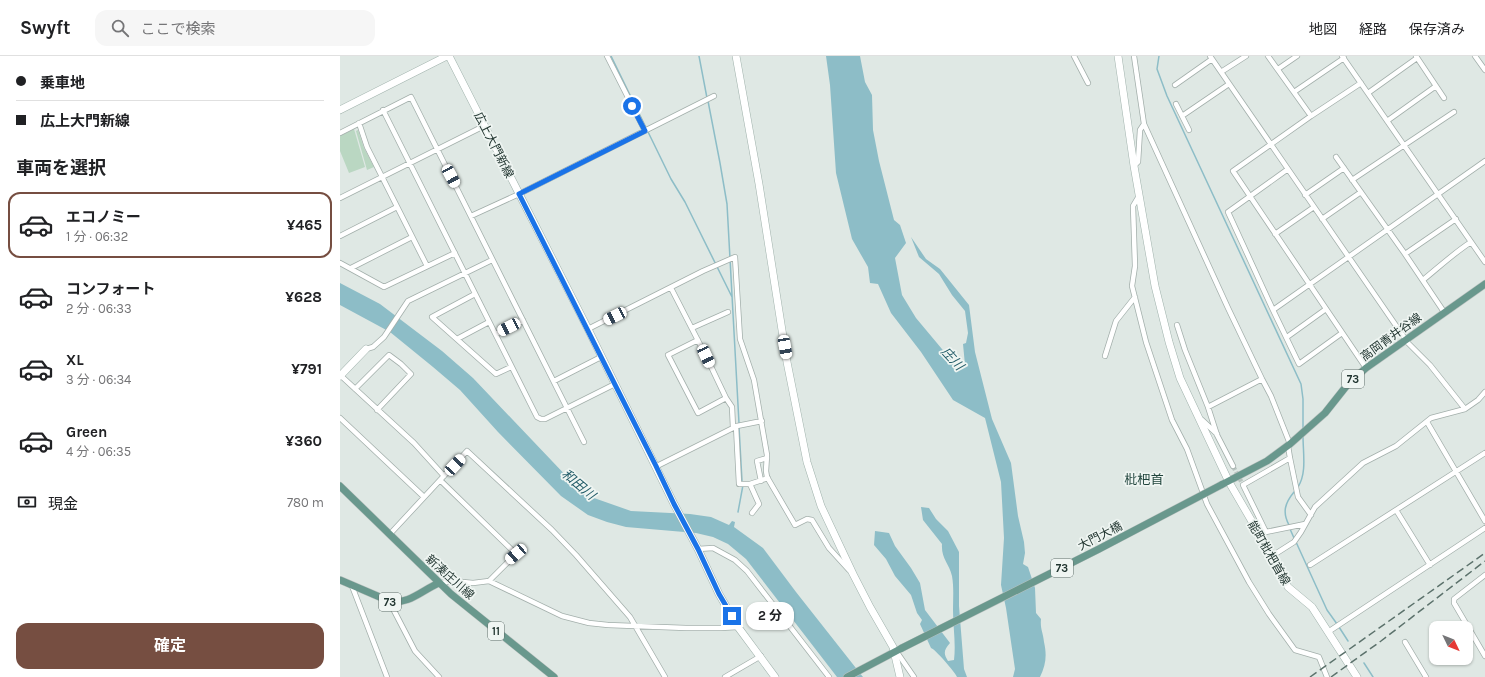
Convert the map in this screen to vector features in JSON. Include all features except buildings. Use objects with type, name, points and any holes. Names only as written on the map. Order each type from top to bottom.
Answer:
[{"type":"main road","name":"高岡青井谷線","points":[[1221,485],[1267,461],[1289,445],[1325,413],[1348,384],[1366,368],[1485,284]]},
{"type":"main road","name":"大門大橋","points":[[897,650],[1099,549],[1221,485]]},
{"type":"main road","name":"新湊庄川線","points":[[340,486],[439,583],[554,677]]},
{"type":"main road","name":"73","points":[[340,580],[397,603],[408,600],[439,583]]},
{"type":"main road","name":"73","points":[[848,677],[897,650]]},
{"type":"street","points":[[340,110],[448,56]]},
{"type":"street","name":"広上大門新線","points":[[448,56],[588,329],[674,504],[697,546],[719,594],[738,627],[761,656],[775,677]]},
{"type":"street","points":[[607,56],[645,131]]},
{"type":"street","points":[[736,56],[760,192],[787,362],[807,462],[821,506],[853,574],[893,647],[897,650],[914,677]]},
{"type":"street","points":[[1074,56],[1088,84]]},
{"type":"street","name":"能町枇杷首線","points":[[1118,56],[1134,166],[1155,286],[1180,378],[1229,482],[1272,556],[1288,587],[1312,607],[1357,677]]},
{"type":"street","points":[[1134,56],[1144,124],[1262,379],[1272,396],[1289,445],[1290,458],[1298,497],[1310,515]]},
{"type":"street","points":[[1221,72],[1246,56]]},
{"type":"street","points":[[1268,56],[1311,116]]},
{"type":"street","points":[[1278,69],[1297,56]]},
{"type":"street","points":[[1475,56],[1485,70]]},
{"type":"street","points":[[1294,92],[1343,57],[1485,262]]},
{"type":"street","points":[[1368,93],[1416,57],[1444,98]]},
{"type":"street","points":[[1175,85],[1211,58],[1406,339],[1430,365],[1465,408]]},
{"type":"street","points":[[1361,83],[1233,171],[1248,196],[1366,368]]},
{"type":"street","points":[[1182,116],[1230,84]]},
{"type":"street","points":[[1387,121],[1436,86]]},
{"type":"street","points":[[471,216],[519,194],[714,96]]},
{"type":"street","points":[[340,132],[411,97],[584,442]]},
{"type":"street","points":[[1176,104],[1189,130]]},
{"type":"street","points":[[383,110],[537,417],[541,420],[545,419],[615,384]]},
{"type":"street","points":[[1352,180],[1454,112]]},
{"type":"street","points":[[359,123],[367,147],[427,266]]},
{"type":"street","points":[[1134,166],[1138,162],[1140,130],[1144,124]]},
{"type":"street","points":[[340,198],[484,126]]},
{"type":"street","points":[[1336,156],[1444,312]]},
{"type":"street","points":[[1273,310],[1485,161]]},
{"type":"street","points":[[1305,195],[1344,168]]},
{"type":"street","points":[[1288,169],[1248,196],[1228,212],[1299,364],[1342,333]]},
{"type":"street","points":[[1322,219],[1361,192]]},
{"type":"street","points":[[1139,196],[1133,206],[1135,266],[1132,286],[1146,342],[1158,382],[1172,420],[1187,450],[1207,504],[1249,582],[1269,614],[1295,650],[1319,657],[1328,677]]},
{"type":"street","points":[[340,236],[397,207]]},
{"type":"street","points":[[1275,234],[1314,207]]},
{"type":"street","points":[[1405,254],[1456,219]]},
{"type":"street","points":[[350,268],[412,237]]},
{"type":"street","points":[[1423,280],[1441,266],[1453,254],[1471,242]]},
{"type":"street","points":[[340,263],[384,287],[455,253]]},
{"type":"street","points":[[588,329],[735,257],[740,339],[754,380],[762,421],[767,458],[766,471],[768,478],[795,525],[807,519],[812,520],[829,548],[853,574]]},
{"type":"street","points":[[439,583],[453,581],[473,584],[489,581],[516,554],[442,478],[414,443],[340,376],[366,349],[373,346],[384,337],[408,301],[492,260]]},
{"type":"street","points":[[671,288],[726,398],[732,407],[737,426],[739,484],[750,484],[768,478]]},
{"type":"street","points":[[475,294],[432,317],[496,374],[511,367]]},
{"type":"street","points":[[1106,356],[1116,320],[1135,297]]},
{"type":"street","points":[[1287,337],[1326,309]]},
{"type":"street","points":[[692,328],[728,312]]},
{"type":"street","points":[[496,334],[523,320]]},
{"type":"street","points":[[457,339],[489,322]]},
{"type":"street","points":[[1177,325],[1217,435],[1233,466]]},
{"type":"street","points":[[698,340],[668,355],[698,413],[726,398]]},
{"type":"street","points":[[355,388],[389,355],[402,364],[411,374],[378,410]]},
{"type":"street","points":[[554,381],[602,358]]},
{"type":"street","points":[[1208,407],[1262,379]]},
{"type":"street","points":[[1272,556],[1294,542],[1315,507],[1363,463],[1396,446],[1431,418],[1465,408],[1478,400],[1485,392]]},
{"type":"street","points":[[1198,417],[1217,435]]},
{"type":"street","points":[[340,418],[424,497]]},
{"type":"street","points":[[656,466],[737,426],[762,421]]},
{"type":"street","points":[[1427,422],[1485,521]]},
{"type":"street","points":[[390,534],[467,451],[557,535],[630,617],[665,677]]},
{"type":"street","points":[[1310,565],[1485,453]]},
{"type":"street","points":[[761,481],[757,461],[767,458]]},
{"type":"street","points":[[1290,458],[1243,485],[1266,532],[1305,524]]},
{"type":"street","points":[[750,484],[759,504],[752,513]]},
{"type":"street","points":[[1396,510],[1430,565]]},
{"type":"street","points":[[1328,632],[1485,528]]},
{"type":"street","points":[[697,546],[712,548],[735,560],[747,571],[829,677]]},
{"type":"street","points":[[1485,575],[1454,599],[1454,603],[1485,656]]},
{"type":"street","points":[[489,581],[562,616],[589,623],[636,626],[738,627]]},
{"type":"street","points":[[352,586],[387,677]]},
{"type":"street","points":[[389,601],[415,651],[439,677]]},
{"type":"street","points":[[1405,642],[1426,677]]},
{"type":"street","points":[[897,650],[900,677]]},
{"type":"street","points":[[725,677],[761,656]]},
{"type":"green space","points":[[354,129],[365,167],[349,173],[340,151],[340,136]]},
{"type":"green space","points":[[358,130],[364,148],[374,167],[367,170],[356,131]]},
{"type":"water","points":[[826,56],[860,56],[865,82],[872,95],[873,130],[879,161],[894,220],[900,225],[906,243],[895,258],[902,295],[916,318],[957,367],[957,355],[965,365],[963,344],[966,343],[968,333],[965,311],[952,295],[939,274],[919,257],[911,237],[926,259],[940,269],[969,305],[975,352],[992,419],[1011,463],[1018,516],[1024,542],[1025,553],[1023,564],[1028,567],[1035,588],[1036,613],[1041,619],[1046,656],[1044,668],[1040,677],[1013,677],[1015,669],[1001,585],[1004,538],[1001,482],[985,418],[953,400],[921,352],[891,313],[878,284],[870,283],[868,267],[852,239],[836,173],[830,85]]},
{"type":"water","points":[[340,283],[380,304],[442,351],[473,378],[571,481],[594,498],[631,511],[690,514],[711,517],[729,525],[732,521],[735,522],[734,527],[763,548],[863,677],[837,677],[746,559],[728,544],[713,537],[696,533],[626,527],[607,522],[588,515],[561,496],[498,432],[460,390],[390,332],[340,305]]},
{"type":"water","points":[[921,507],[929,508],[936,519],[948,531],[959,552],[959,606],[964,669],[967,677],[957,677],[945,661],[931,648],[920,624],[922,620],[917,613],[911,595],[895,576],[886,559],[874,545],[875,531],[889,533],[895,546],[920,583],[925,610],[950,643],[946,648],[946,658],[948,661],[954,660],[955,641],[952,576],[943,554],[942,544],[923,520]]},
{"type":"waterway","points":[[611,56],[671,179],[685,202],[732,297]]},
{"type":"waterway","points":[[699,56],[707,98]]},
{"type":"waterway","points":[[1159,56],[1157,69],[1167,96],[1301,384],[1303,399],[1303,428]]},
{"type":"waterway","points":[[708,101],[727,204],[739,423]]},
{"type":"waterway","points":[[739,427],[742,481]]},
{"type":"waterway","points":[[1298,487],[1303,476],[1304,469],[1303,436]]},
{"type":"waterway","points":[[738,512],[743,485]]},
{"type":"waterway","points":[[1289,525],[1285,512],[1288,500],[1294,492]]},
{"type":"waterway","points":[[1290,529],[1294,538]]},
{"type":"waterway","points":[[1296,542],[1327,610],[1337,624]]},
{"type":"waterway","points":[[1339,627],[1348,641]]},
{"type":"waterway","points":[[1364,663],[1373,677]]},
{"type":"tunnel","points":[[1233,466],[1243,485]]},
{"type":"railway","points":[[1310,677],[1485,553]]},
{"type":"railway","points":[[1331,677],[1381,641],[1485,561]]},
{"type":"district","name":"枇杷首","points":[[1144,479]]},
{"type":"route","points":[[632,106],[645,131],[519,194],[588,329],[719,594],[732,616]]},
{"type":"water label","name":"庄川","points":[[953,358]]},
{"type":"water label","name":"和田川","points":[[579,484]]}]
